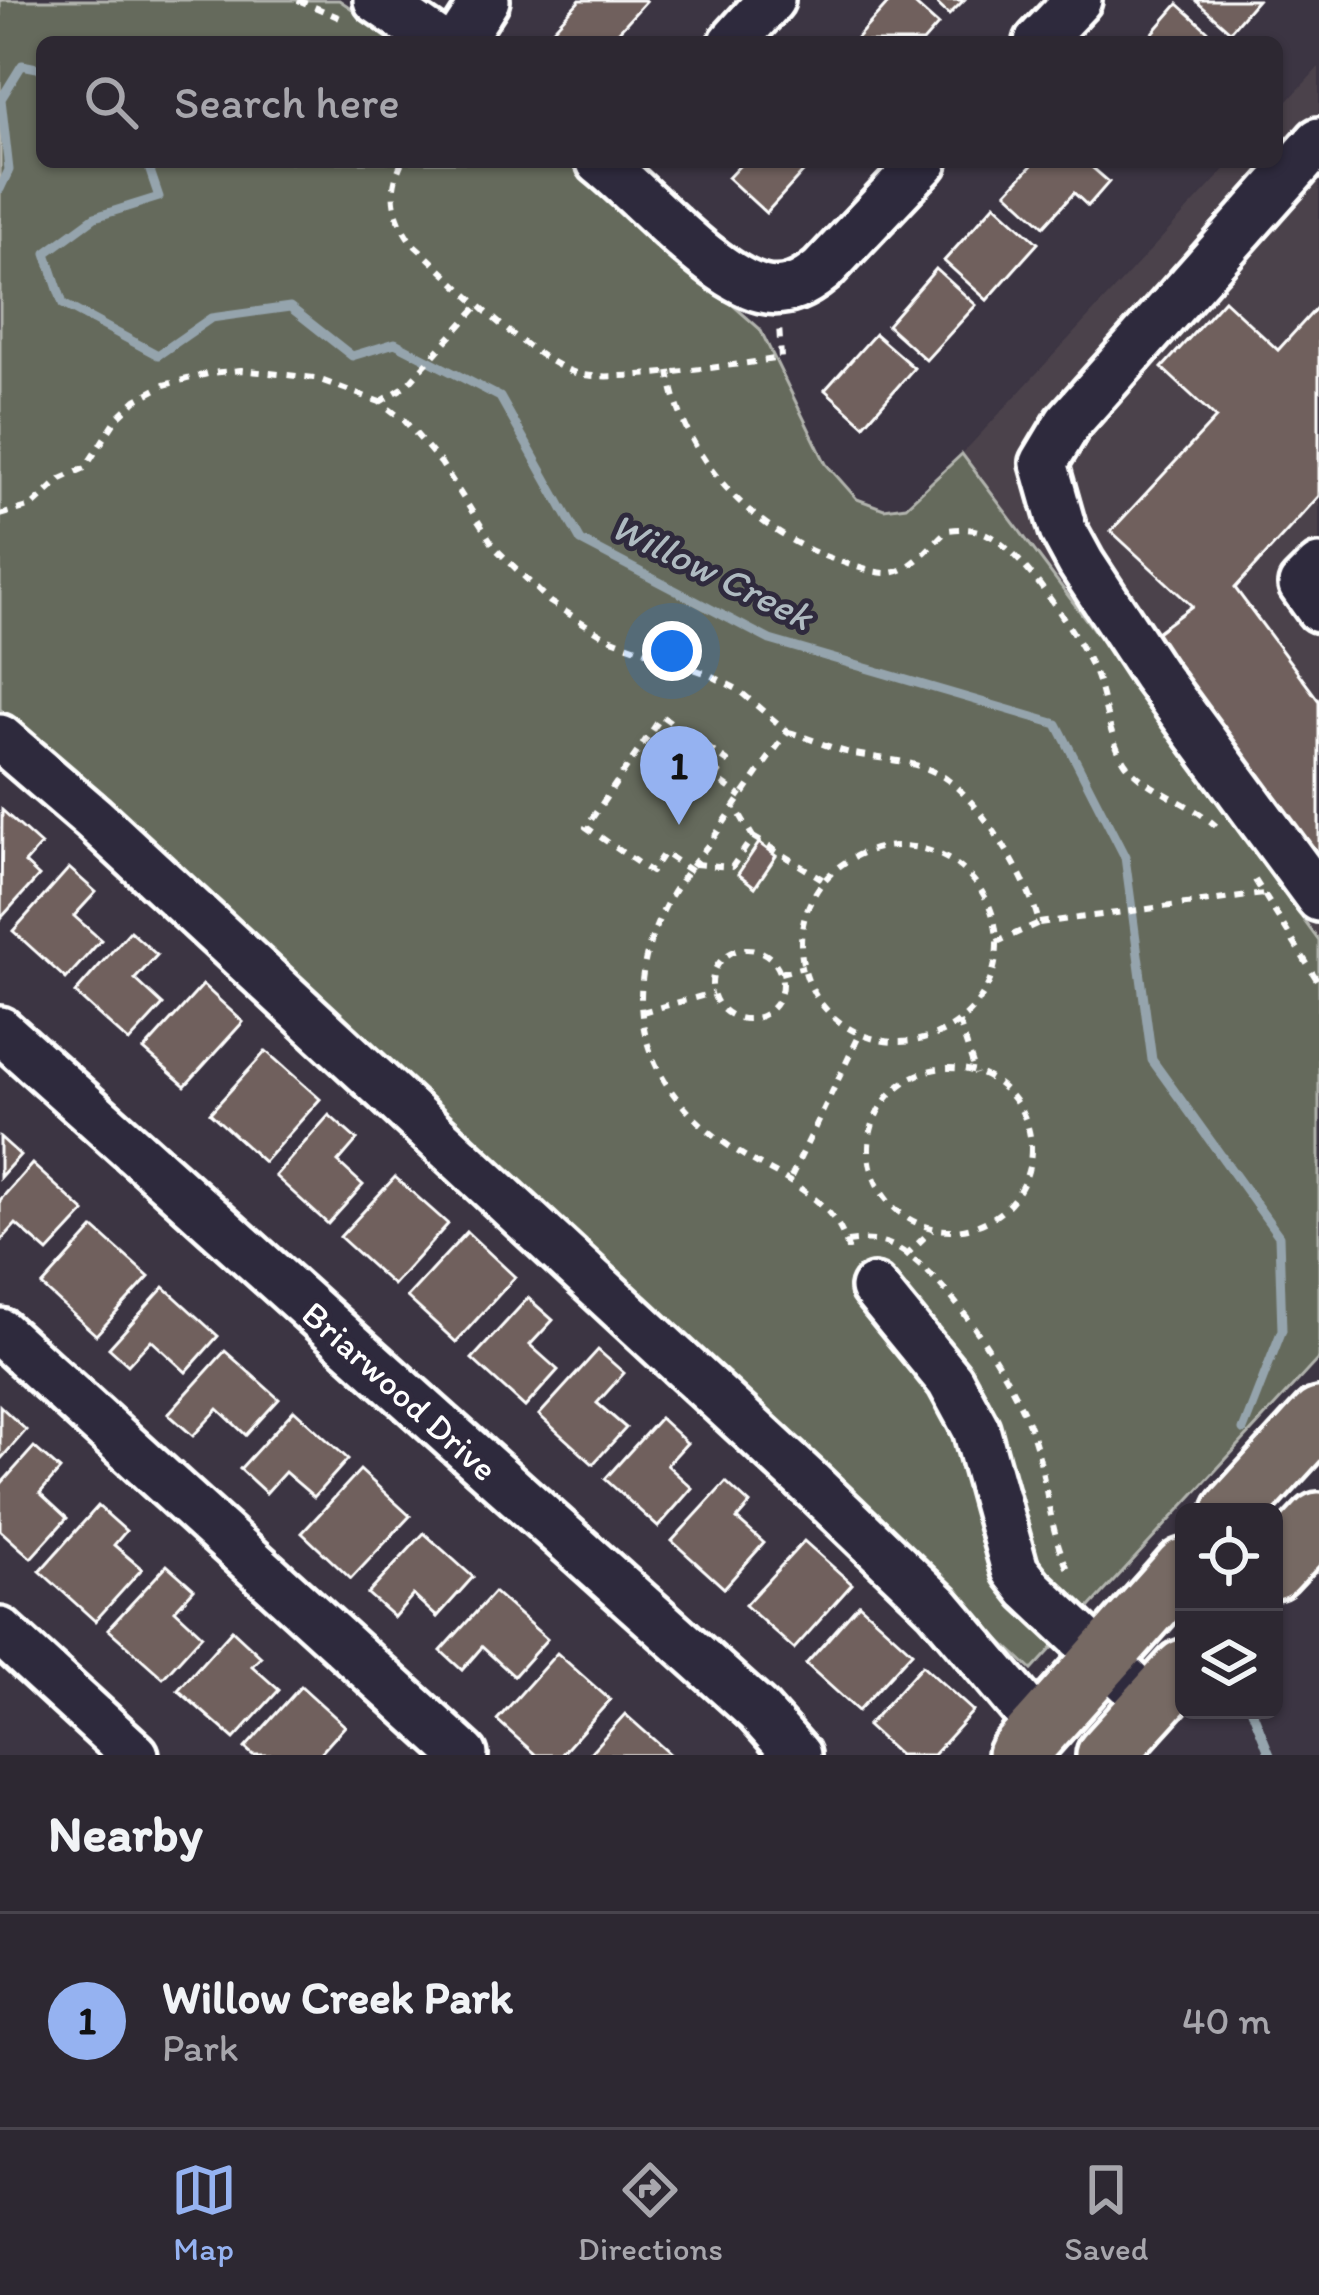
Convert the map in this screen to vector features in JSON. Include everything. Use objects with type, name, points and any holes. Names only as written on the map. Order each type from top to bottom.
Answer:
[{"type":"main road","points":[[1242,1503],[1319,1418]]},
{"type":"main road","points":[[1283,1560],[1319,1522]]},
{"type":"main road","points":[[1029,1742],[1175,1578]]},
{"type":"main road","points":[[1106,1755],[1168,1686]]},
{"type":"street","points":[[463,36],[487,0]]},
{"type":"street","points":[[739,36],[772,0]]},
{"type":"street","points":[[1044,36],[1078,0]]},
{"type":"street","points":[[363,11],[423,36]]},
{"type":"street","points":[[1317,148],[1068,423],[1044,463],[1063,530],[1081,563],[1154,674],[1319,898]]},
{"type":"street","points":[[616,168],[720,266],[768,290],[806,283],[918,168]]},
{"type":"street","points":[[1319,568],[1302,585],[1319,609]]},
{"type":"street","points":[[0,738],[93,818],[938,1606],[1029,1742]]},
{"type":"street","name":"Briarwood Drive","points":[[0,1030],[758,1712],[797,1755]]},
{"type":"street","points":[[874,1288],[950,1381],[976,1430],[1015,1570],[1103,1658],[1168,1686]]},
{"type":"street","points":[[0,1332],[464,1755]]},
{"type":"street","points":[[0,1631],[135,1755]]},
{"type":"path","points":[[298,0],[363,11]]},
{"type":"path","points":[[399,168],[392,184],[400,225],[412,243],[541,354],[580,375],[782,358],[768,290]]},
{"type":"path","points":[[380,402],[406,386],[480,304]]},
{"type":"path","points":[[0,515],[32,506],[61,479],[85,468],[100,440],[136,400],[186,378],[241,370],[278,372],[315,378],[380,402],[422,438],[496,549],[550,602],[604,636],[737,689],[788,732],[848,752],[914,766],[950,781],[1026,879],[1039,922]]},
{"type":"path","points":[[669,371],[682,422],[710,469],[760,519],[791,540],[825,557],[891,573],[916,561],[948,530],[976,530],[999,542],[1066,621],[1083,649],[1125,763],[1141,778],[1198,809],[1228,839]]},
{"type":"path","points":[[742,797],[715,778],[727,760],[662,716],[586,826],[651,872],[664,853],[693,868],[732,867],[753,837]]},
{"type":"path","points":[[788,732],[668,900],[647,949],[642,1012],[650,1060],[681,1106],[744,1156],[813,1195],[848,1242],[858,1274],[874,1288]]},
{"type":"path","points":[[735,806],[753,837],[824,880]]},
{"type":"path","points":[[889,846],[922,848],[955,863],[972,878],[992,910],[997,942],[997,962],[982,998],[959,1022],[918,1041],[895,1043],[860,1034],[833,1018],[803,967],[803,920],[824,880],[843,862],[889,846]]},
{"type":"path","points":[[1254,878],[1319,983]]},
{"type":"path","points":[[997,942],[1039,922],[1264,894]]},
{"type":"path","points":[[736,950],[760,951],[780,973],[778,1000],[770,1011],[752,1019],[728,1014],[713,993],[714,969],[736,950]]},
{"type":"path","points":[[780,973],[803,967]]},
{"type":"path","points":[[642,1012],[713,993]]},
{"type":"path","points":[[959,1022],[976,1074]]},
{"type":"path","points":[[790,1178],[860,1034]]},
{"type":"path","points":[[934,1069],[976,1074],[1003,1087],[1021,1109],[1030,1136],[1030,1164],[1021,1191],[988,1222],[961,1231],[932,1230],[898,1213],[880,1192],[869,1165],[868,1137],[886,1097],[908,1079],[934,1069]]},
{"type":"path","points":[[905,1256],[932,1230]]},
{"type":"path","points":[[848,1242],[866,1239],[894,1246],[984,1339],[1032,1432],[1067,1570],[1078,1581]]},
{"type":"shaded area","points":[[1319,67],[1319,941],[962,454],[1226,168],[1283,168],[1283,106]]},
{"type":"green space","points":[[0,0],[339,0],[392,36],[36,36],[36,168],[577,168],[760,329],[826,464],[857,499],[884,509],[906,506],[962,454],[1195,765],[1193,769],[1319,941],[1319,1358],[1186,1503],[1175,1503],[1175,1515],[1032,1670],[0,709]]},
{"type":"building","points":[[580,0],[646,1],[614,36],[547,36]]},
{"type":"building","points":[[891,0],[910,0],[938,25],[928,36],[858,36]]},
{"type":"building","points":[[933,0],[964,0],[949,15]]},
{"type":"building","points":[[1195,0],[1257,0],[1230,31]]},
{"type":"building","points":[[1178,4],[1213,36],[1150,36]]},
{"type":"building","points":[[737,168],[807,168],[766,213],[728,178]]},
{"type":"building","points":[[1029,168],[1093,168],[1109,182],[1088,206],[1074,193],[1044,226],[1007,192]]},
{"type":"building","points":[[995,204],[1038,243],[987,300],[944,261]]},
{"type":"building","points":[[936,269],[976,305],[926,360],[887,325]]},
{"type":"building","points":[[1224,300],[1278,350],[1319,305],[1319,496],[1235,588],[1319,701],[1319,863],[1150,637],[1192,606],[1111,531],[1216,418],[1162,368]]},
{"type":"building","points":[[875,334],[914,368],[864,425],[825,390]]},
{"type":"building","points":[[2,810],[41,845],[25,863],[39,876],[1,918]]},
{"type":"building","points":[[759,843],[776,856],[755,887],[738,874]]},
{"type":"building","points":[[69,868],[96,892],[74,916],[101,940],[66,979],[13,931]]},
{"type":"building","points":[[130,931],[157,955],[135,979],[163,1005],[129,1042],[75,993]]},
{"type":"building","points":[[203,985],[243,1022],[185,1086],[144,1050]]},
{"type":"building","points":[[266,1051],[320,1099],[264,1162],[210,1113]]},
{"type":"building","points":[[329,1115],[357,1140],[338,1162],[363,1185],[328,1224],[275,1176]]},
{"type":"building","points":[[0,1137],[20,1155],[0,1177]]},
{"type":"building","points":[[32,1164],[85,1212],[48,1252],[16,1224],[0,1242],[0,1200]]},
{"type":"building","points":[[395,1177],[448,1224],[393,1285],[340,1237]]},
{"type":"building","points":[[94,1228],[149,1277],[96,1335],[42,1286]]},
{"type":"building","points":[[467,1232],[515,1277],[456,1342],[407,1297]]},
{"type":"building","points":[[164,1287],[218,1336],[186,1372],[151,1340],[128,1365],[109,1348]]},
{"type":"building","points":[[528,1298],[553,1320],[530,1345],[558,1370],[525,1407],[472,1359]]},
{"type":"building","points":[[598,1350],[624,1373],[597,1403],[626,1428],[593,1464],[539,1415]]},
{"type":"building","points":[[225,1351],[279,1399],[246,1435],[218,1409],[193,1436],[168,1414]]},
{"type":"building","points":[[0,1406],[26,1430],[0,1460]]},
{"type":"building","points":[[294,1410],[348,1459],[314,1497],[285,1472],[266,1493],[240,1469]]},
{"type":"building","points":[[660,1418],[687,1443],[667,1465],[692,1488],[658,1527],[605,1479]]},
{"type":"building","points":[[34,1447],[60,1470],[40,1493],[67,1518],[31,1558],[0,1530],[0,1485]]},
{"type":"building","points":[[360,1470],[410,1516],[351,1579],[302,1533]]},
{"type":"building","points":[[726,1482],[750,1504],[737,1519],[764,1543],[724,1588],[672,1541]]},
{"type":"building","points":[[98,1506],[126,1531],[114,1545],[142,1569],[95,1621],[40,1571]]},
{"type":"building","points":[[424,1533],[473,1577],[437,1617],[413,1595],[394,1617],[368,1594]]},
{"type":"building","points":[[804,1541],[852,1584],[794,1649],[745,1605]]},
{"type":"building","points":[[167,1565],[194,1589],[175,1610],[202,1635],[163,1678],[108,1629]]},
{"type":"building","points":[[494,1592],[547,1639],[514,1676],[482,1647],[462,1670],[441,1651]]},
{"type":"building","points":[[859,1604],[912,1652],[858,1711],[806,1664]]},
{"type":"building","points":[[232,1630],[261,1657],[252,1666],[279,1690],[234,1739],[178,1690]]},
{"type":"building","points":[[557,1653],[610,1700],[561,1755],[536,1755],[497,1720]]},
{"type":"building","points":[[922,1665],[973,1711],[933,1755],[899,1755],[867,1726]]},
{"type":"building","points":[[301,1686],[345,1726],[319,1755],[253,1755],[245,1748]]},
{"type":"building","points":[[625,1714],[671,1755],[588,1755]]},
{"type":"waterway","name":"Willow Creek","points":[[0,189],[9,170],[1,99],[22,65],[36,68]]},
{"type":"waterway","name":"Willow Creek","points":[[149,168],[159,197],[95,217],[46,253],[63,304],[158,355],[211,318],[290,307],[352,356],[395,343],[500,397],[581,541],[770,640],[1057,724],[1125,857],[1152,1060],[1279,1236],[1282,1330],[1243,1430]]},
{"type":"waterway","name":"Willow Creek","points":[[1256,1719],[1270,1755]]},
{"type":"place","name":"Willow Creek Park","points":[[679,825]]}]
